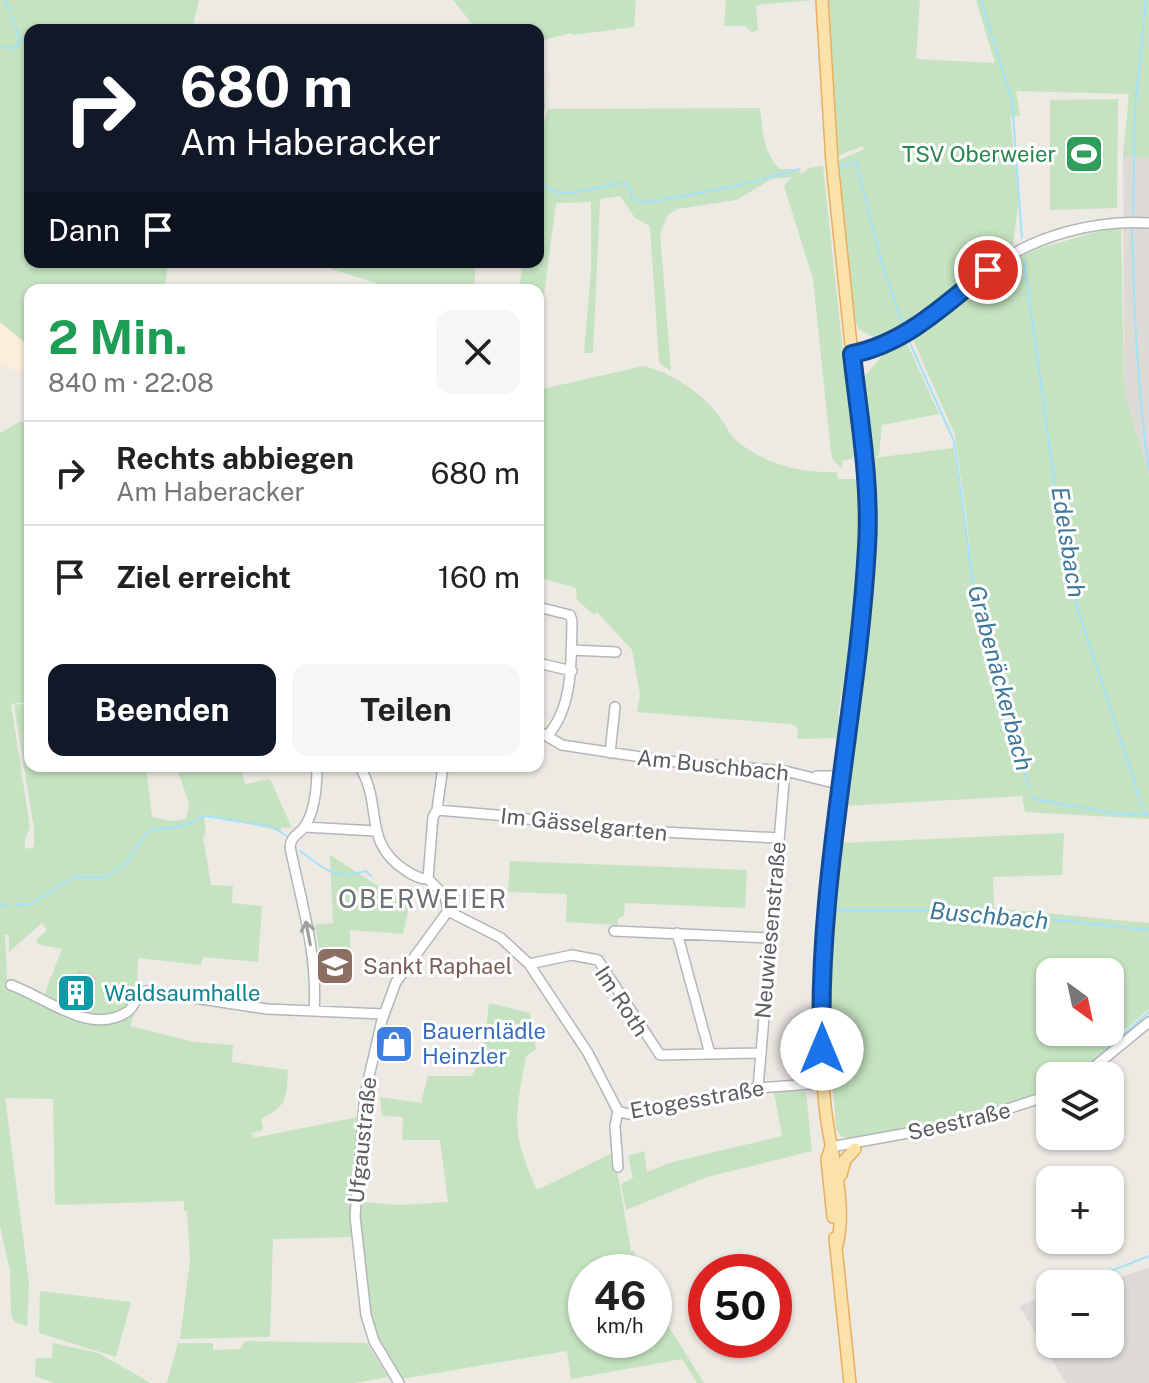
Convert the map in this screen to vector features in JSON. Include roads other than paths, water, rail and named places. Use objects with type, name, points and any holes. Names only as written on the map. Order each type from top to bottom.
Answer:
[{"type":"main road","points":[[822,0],[832,163],[865,467],[868,544],[822,997],[824,1083],[831,1147],[836,1156],[839,1183],[840,1234],[837,1245]]},
{"type":"main road","points":[[831,1147],[827,1159],[850,1383]]},
{"type":"main road","points":[[839,1183],[845,1160],[855,1149]]},
{"type":"street","points":[[852,354],[897,338],[1000,261],[1033,244],[1107,223],[1149,223]]},
{"type":"street","points":[[544,608],[570,615],[572,671],[557,722],[544,732]]},
{"type":"street","points":[[571,650],[616,652]]},
{"type":"street","points":[[544,664],[572,671]]},
{"type":"street","name":"Am Buschbach","points":[[610,753],[615,707]]},
{"type":"street","name":"Am Buschbach","points":[[544,734],[562,745],[610,753],[843,780]]},
{"type":"street","name":"Neuwiesenstraße","points":[[758,1088],[758,1053],[785,771]]},
{"type":"street","points":[[314,1010],[316,980],[290,847],[293,837],[305,827],[313,801],[316,772]]},
{"type":"street","points":[[362,772],[370,785],[375,831],[388,856],[411,874],[428,879],[445,896],[448,911]]},
{"type":"street","points":[[428,879],[433,817],[437,810],[442,772]]},
{"type":"street","name":"Im Gässelgarten","points":[[437,810],[508,816],[586,828],[779,838]]},
{"type":"street","points":[[305,827],[375,831]]},
{"type":"street","name":"Etogesstraße","points":[[448,911],[510,944],[529,964],[588,1053],[618,1111],[615,1126],[618,1167]]},
{"type":"street","name":"Ufgaustraße","points":[[399,1383],[374,1341],[368,1324],[355,1216],[366,1086],[383,1014],[405,967],[432,936],[448,911]]},
{"type":"street","points":[[614,931],[769,938]]},
{"type":"street","points":[[677,933],[710,1054]]},
{"type":"street","name":"Im Roth","points":[[529,964],[572,955],[598,960],[656,1052],[668,1057],[758,1053]]},
{"type":"street","points":[[11,985],[89,1020],[105,1022],[127,1013],[141,992],[148,991],[267,1009],[383,1014]]},
{"type":"street","points":[[1100,1062],[1149,1022]]},
{"type":"street","name":"Etogesstraße","points":[[618,1111],[628,1114],[758,1088],[824,1083]]},
{"type":"street","name":"Seestraße","points":[[831,1147],[980,1119],[1036,1100]]},
{"type":"street","name":"Seestraße","points":[[855,1149],[867,1142]]},
{"type":"street","points":[[831,1147],[842,1151],[855,1149]]},
{"type":"waterway","points":[[4,0],[11,11]]},
{"type":"waterway","name":"Edelsbach","points":[[981,0],[1012,101],[1022,238]]},
{"type":"waterway","points":[[1133,214],[1135,110],[1146,0]]},
{"type":"waterway","points":[[12,16],[20,40],[23,38]]},
{"type":"waterway","points":[[0,47],[16,48],[19,42]]},
{"type":"waterway","name":"Grabenäckerbach","points":[[840,166],[856,162],[882,264],[904,329]]},
{"type":"waterway","points":[[544,186],[556,192],[571,193],[622,183],[629,186],[632,199],[645,203],[736,186],[799,169]]},
{"type":"waterway","points":[[1132,228],[1137,349],[1149,469]]},
{"type":"waterway","name":"Edelsbach","points":[[1024,260],[1053,472],[1077,607],[1145,815],[1149,815]]},
{"type":"waterway","name":"Grabenäckerbach","points":[[908,339],[954,441],[976,605],[1009,703],[1029,788]]},
{"type":"waterway","name":"Grabenäckerbach","points":[[1031,796],[1114,813],[1143,815]]},
{"type":"waterway","points":[[15,905],[30,904],[75,877],[106,877],[126,864],[151,830],[183,826],[205,816],[273,827],[288,837]]},
{"type":"waterway","points":[[300,851],[331,872],[346,875],[366,871],[371,876]]},
{"type":"waterway","points":[[0,906],[8,905]]},
{"type":"waterway","name":"Buschbach","points":[[835,910],[929,910],[1149,930]]},
{"type":"waterway","points":[[1092,1062],[1149,1012]]},
{"type":"waterway","points":[[909,1128],[920,1126]]},
{"type":"waterway","points":[[1114,1270],[1149,1256]]},
{"type":"place","name":"TSV Oberweier","points":[[1084,154]]},
{"type":"place","name":"Sankt Raphael","points":[[335,966]]},
{"type":"place","name":"Waldsaumhalle","points":[[76,993]]},
{"type":"place","name":"Bauernlädle Heinzler","points":[[394,1044]]},
{"type":"district","name":"OBERWEIER","points":[[423,899]]}]
